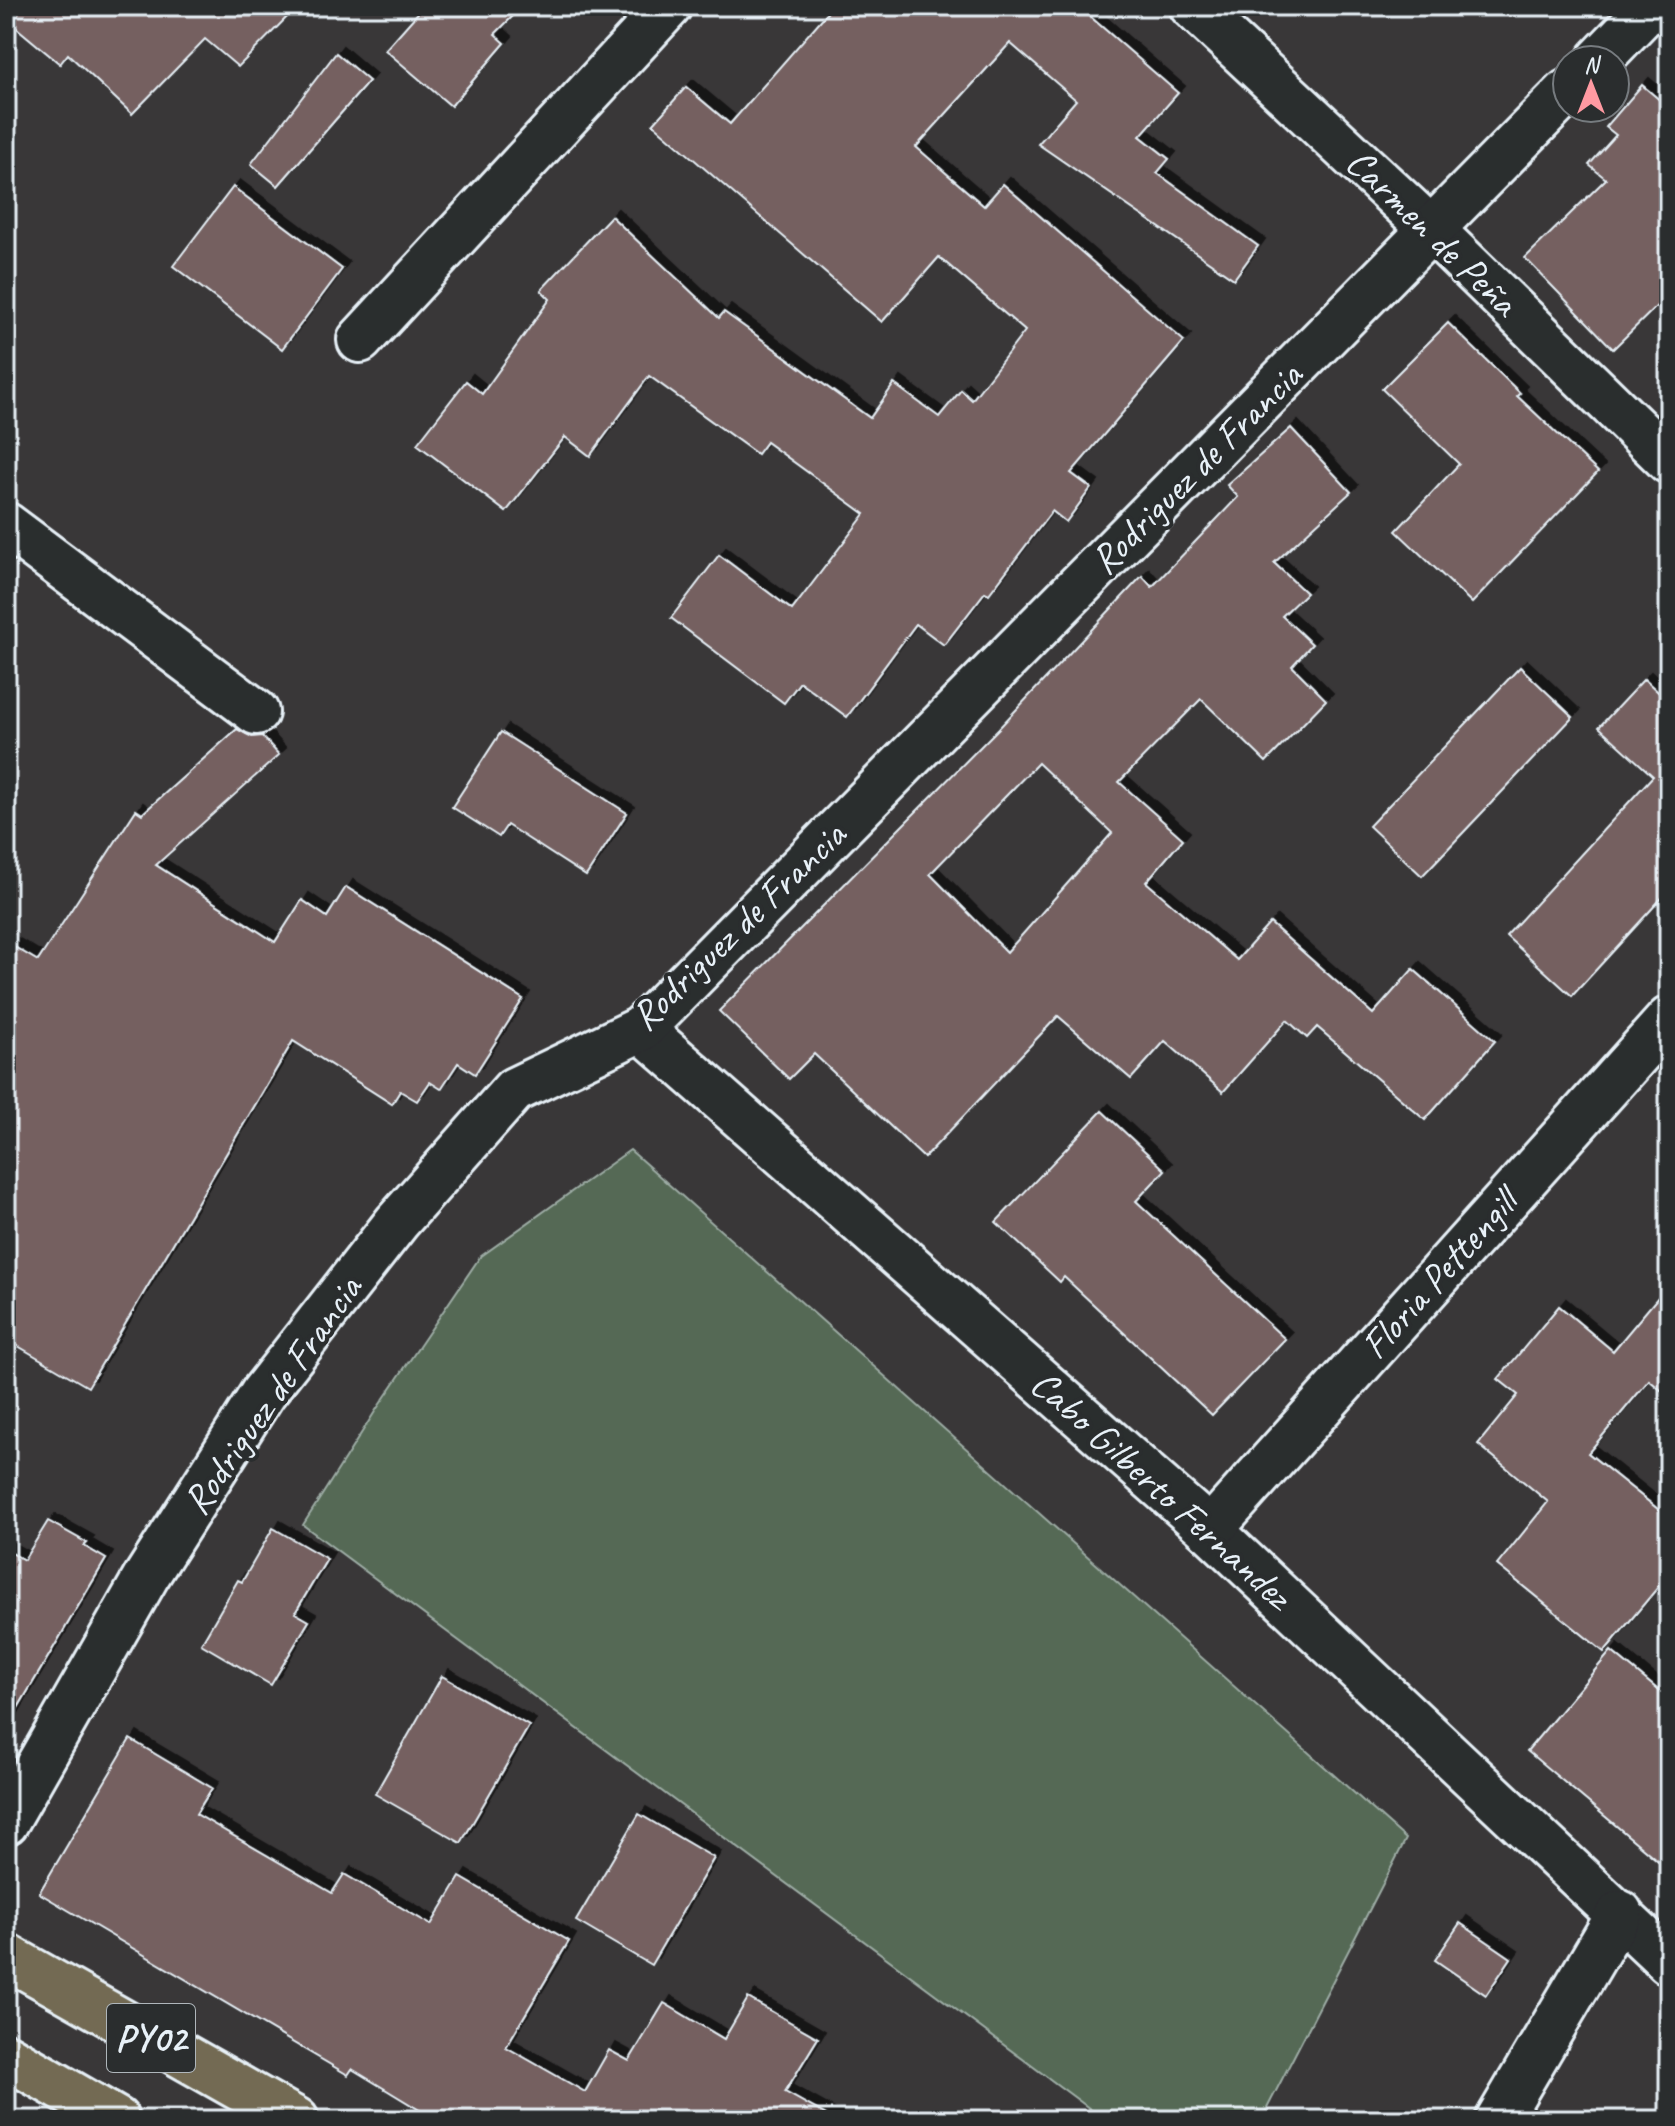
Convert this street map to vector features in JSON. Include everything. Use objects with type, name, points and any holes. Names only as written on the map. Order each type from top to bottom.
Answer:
[{"type":"highway","name":"PY02","points":[[6,1956],[296,2120]]},
{"type":"highway","name":"PY02","points":[[6,2056],[117,2120]]},
{"type":"street","points":[[360,340],[669,6]]},
{"type":"street","name":"Carmen de Peña","points":[[1192,6],[1432,230],[1669,461]]},
{"type":"street","points":[[1614,44],[1651,6]]},
{"type":"street","name":"Rodriguez de Francia","points":[[6,1822],[146,1577],[263,1393],[397,1222],[514,1090],[641,1029],[1551,108]]},
{"type":"street","points":[[6,525],[256,712]]},
{"type":"street","name":"Floria Pettengill","points":[[1210,1530],[1669,1019]]},
{"type":"street","name":"Cabo Gilberto Fernandez","points":[[641,1029],[1210,1530],[1669,1962]]},
{"type":"street","points":[[1498,2120],[1620,1913]]},
{"type":"green space","points":[[630,1150],[1406,1839],[1261,2120],[1105,2120],[303,1525],[376,1410],[480,1257]]},
{"type":"building","points":[[6,6],[298,6],[238,67],[205,39],[132,114],[68,54],[60,64],[6,19]]},
{"type":"building","points":[[424,6],[523,6],[495,34],[505,43],[451,106],[385,50]]},
{"type":"building","points":[[833,6],[1078,6],[1178,93],[1140,136],[1169,159],[1157,173],[1258,246],[1234,279],[1038,144],[1076,100],[1010,43],[916,147],[984,206],[1003,184],[1184,341],[1071,473],[1091,488],[1066,522],[1052,511],[989,594],[985,592],[944,645],[916,624],[847,717],[800,682],[784,703],[671,618],[719,555],[792,610],[865,514],[766,442],[757,454],[649,376],[590,456],[565,437],[506,512],[417,444],[466,381],[482,394],[550,299],[541,290],[611,216],[719,318],[724,312],[870,418],[894,384],[939,417],[961,390],[972,400],[1025,331],[939,257],[882,322],[653,124],[686,87],[730,124]]},
{"type":"building","points":[[336,53],[369,81],[278,186],[251,164]]},
{"type":"building","points":[[1642,85],[1669,108],[1669,294],[1613,349],[1525,258],[1606,179],[1589,165],[1616,135],[1606,127],[1609,124],[1631,124],[1631,98]]},
{"type":"building","points":[[233,187],[342,269],[282,349],[173,266]]},
{"type":"building","points":[[1448,323],[1520,393],[1517,396],[1598,472],[1472,603],[1396,531],[1459,464],[1382,389]]},
{"type":"building","points":[[1291,428],[1351,492],[1274,563],[1306,593],[1282,616],[1312,644],[1292,666],[1326,700],[1266,762],[1201,699],[1119,782],[1183,839],[1146,882],[1237,960],[1270,923],[1373,1014],[1413,969],[1495,1041],[1425,1120],[1317,1027],[1307,1038],[1287,1020],[1223,1092],[1165,1041],[1131,1079],[1058,1016],[924,1158],[814,1054],[789,1079],[719,1011],[1000,727],[1142,576],[1152,587],[1238,497],[1227,485]],"holes":[[[1038,763],[1112,833],[1007,952],[930,874]]]},
{"type":"building","points":[[1520,667],[1573,717],[1422,876],[1369,826]]},
{"type":"building","points":[[1644,679],[1669,702],[1669,890],[1572,996],[1506,936],[1653,776],[1599,727]]},
{"type":"building","points":[[237,729],[252,737],[262,736],[279,755],[156,865],[275,942],[302,900],[327,917],[346,887],[523,999],[475,1074],[458,1063],[441,1089],[430,1082],[417,1101],[400,1091],[392,1104],[293,1041],[88,1387],[6,1339],[6,942],[38,961],[136,810],[142,814]]},
{"type":"building","points":[[501,732],[627,813],[586,876],[507,825],[499,837],[452,807]]},
{"type":"building","points":[[1102,1111],[1165,1170],[1136,1201],[1285,1339],[1212,1415],[1064,1277],[1060,1282],[996,1222]]},
{"type":"building","points":[[1669,1284],[1669,1397],[1649,1380],[1588,1453],[1669,1518],[1669,1574],[1604,1652],[1497,1565],[1548,1502],[1478,1444],[1518,1395],[1498,1379],[1559,1306],[1613,1351]]},
{"type":"building","points":[[48,1521],[87,1543],[84,1546],[106,1559],[6,1728],[6,1550],[24,1560]]},
{"type":"building","points":[[273,1528],[327,1559],[295,1613],[309,1621],[271,1685],[201,1644]]},
{"type":"building","points":[[1611,1651],[1669,1699],[1669,1870],[1527,1751]]},
{"type":"building","points":[[442,1676],[529,1726],[461,1843],[375,1794]]},
{"type":"building","points":[[130,1739],[212,1788],[196,1814],[332,1893],[344,1874],[431,1925],[460,1877],[569,1941],[506,2047],[585,2092],[609,2050],[629,2061],[664,2003],[724,2039],[748,1998],[818,2038],[785,2092],[835,2120],[436,2120],[352,2069],[348,2075],[39,1893]]},
{"type":"building","points":[[639,1814],[714,1858],[651,1965],[576,1921]]},
{"type":"building","points":[[1460,1923],[1511,1958],[1486,1995],[1435,1960]]}]
